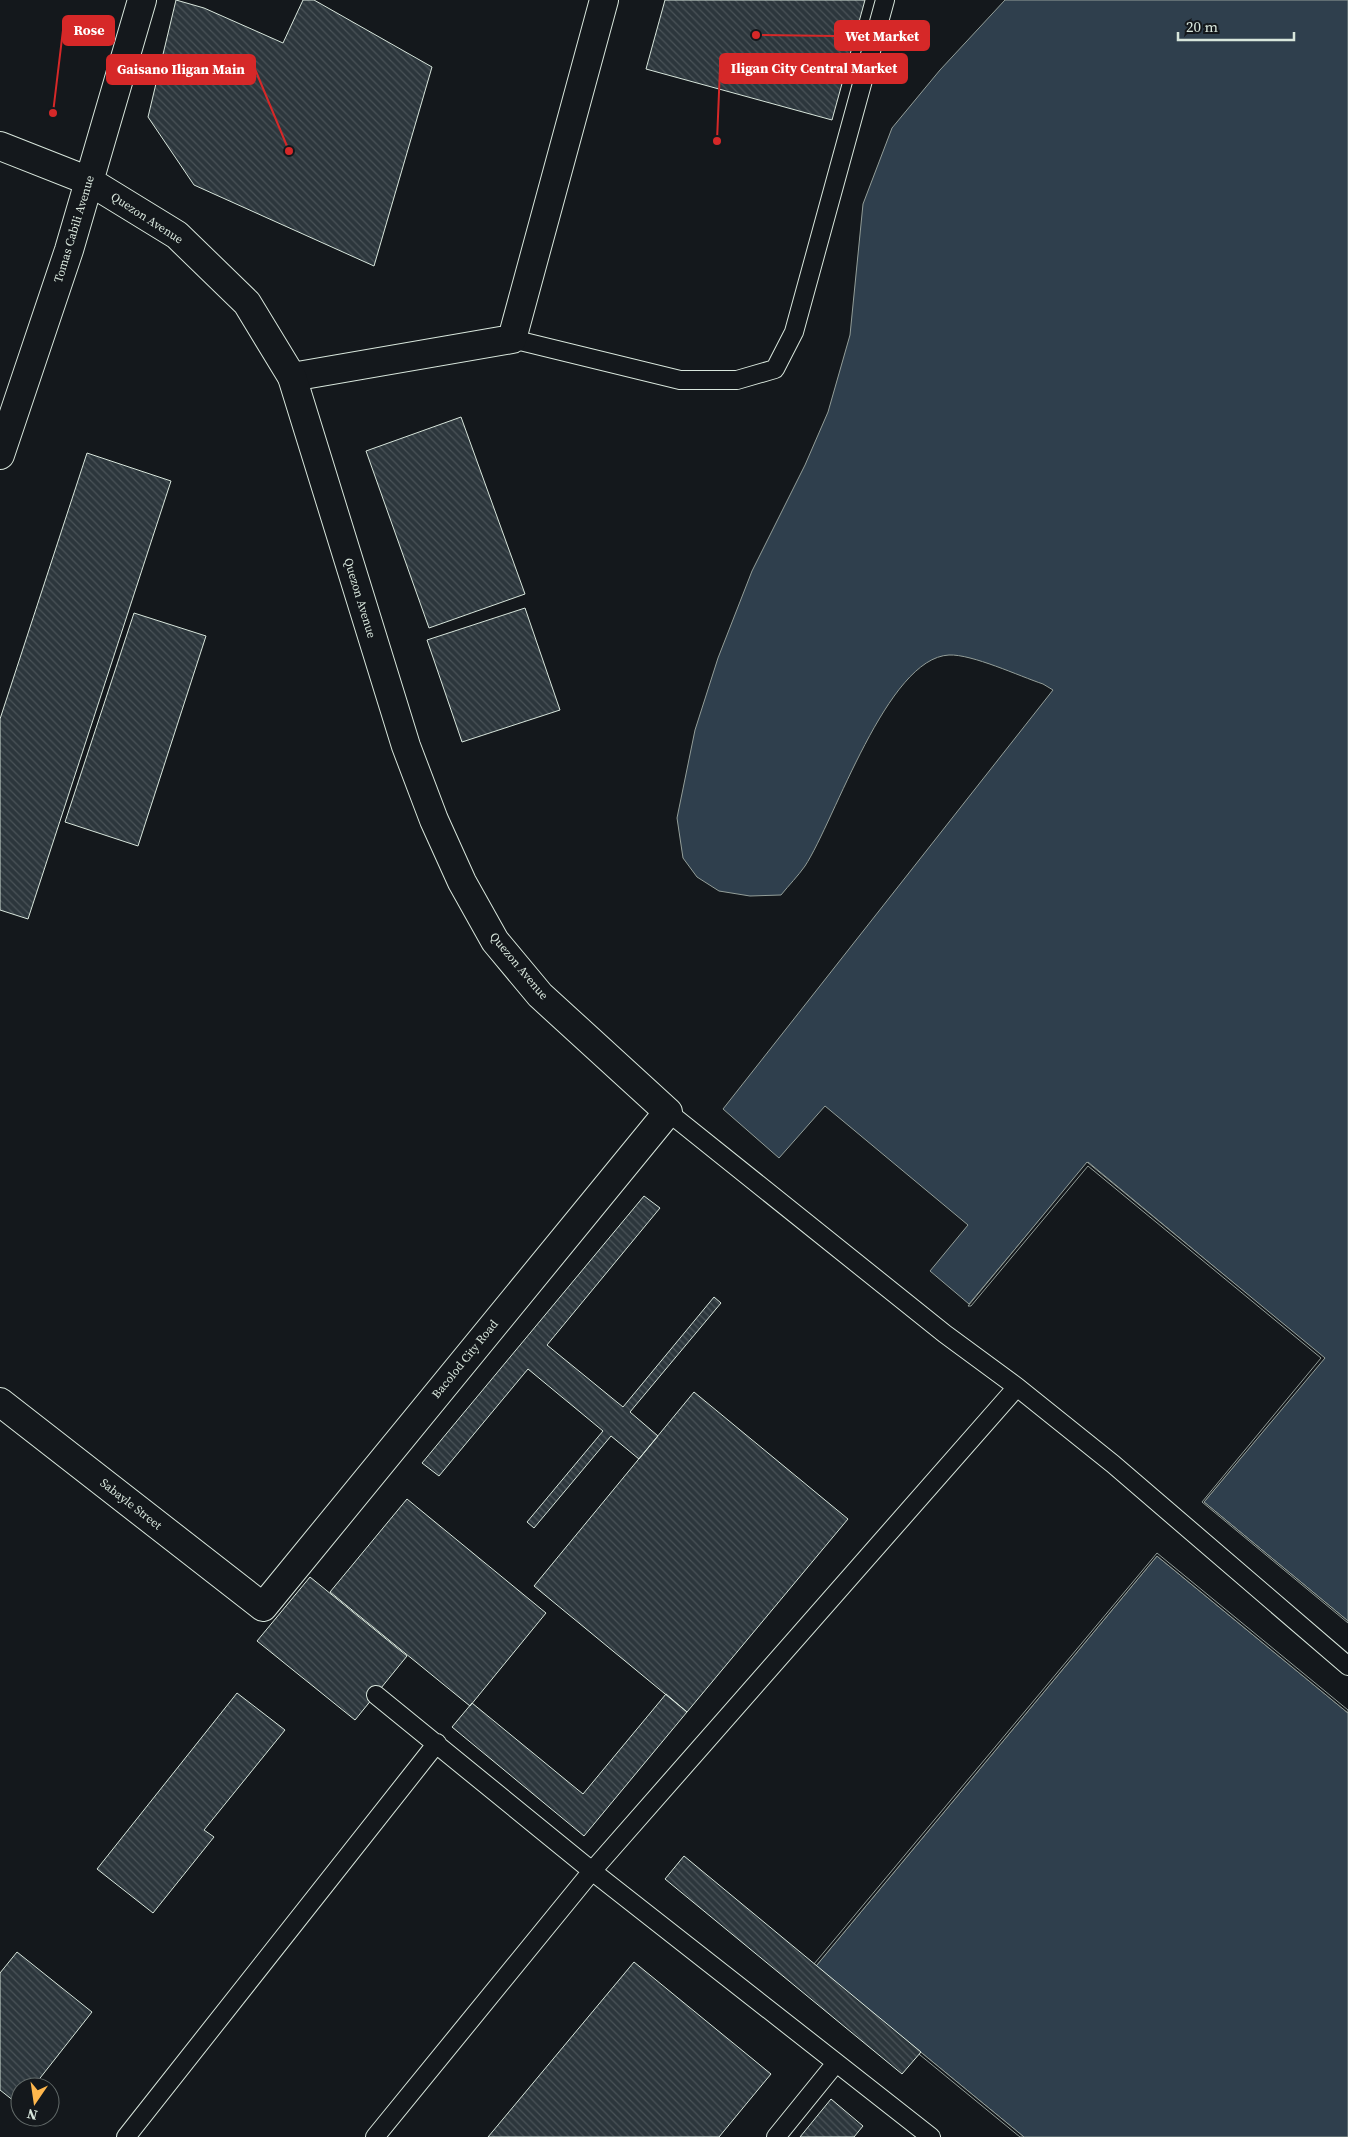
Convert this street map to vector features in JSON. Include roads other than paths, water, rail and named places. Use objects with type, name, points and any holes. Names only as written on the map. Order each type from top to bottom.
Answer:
[{"type":"street","name":"Tomas Cabili Avenue","points":[[0,455],[69,250],[142,0]]},
{"type":"street","points":[[292,377],[512,339],[604,0]]},
{"type":"street","name":"Quezon Avenue","points":[[0,146],[89,181],[177,235],[247,303],[292,377],[406,746],[462,882],[495,941],[540,994],[668,1112]]},
{"type":"street","name":"Bacolod City Road","points":[[263,1606],[668,1112]]},
{"type":"street","name":"Sabayle Street","points":[[0,1402],[263,1606]]},
{"type":"lane","points":[[512,339],[680,380],[737,380],[775,369],[794,332],[885,0]]},
{"type":"lane","points":[[668,1112],[698,1133],[945,1334],[1017,1387],[1113,1464],[1348,1666]]},
{"type":"lane","points":[[375,2137],[592,1871],[1017,1387]]},
{"type":"lane","points":[[376,1694],[592,1871],[931,2137]]},
{"type":"lane","points":[[126,2137],[437,1743]]},
{"type":"lane","points":[[776,2137],[836,2062]]},
{"type":"water","points":[[1005,0],[1348,0],[1348,1621],[1204,1502],[1324,1358],[1088,1162],[969,1304],[930,1271],[968,1225],[825,1106],[779,1158],[723,1109],[1053,690],[1043,684],[970,658],[949,655],[926,663],[905,683],[884,711],[865,744],[805,866],[781,895],[750,896],[719,891],[697,877],[683,858],[677,818],[695,730],[718,658],[752,571],[805,465],[828,412],[850,335],[863,204],[892,128],[940,70]]},
{"type":"water","points":[[1157,1556],[1348,1713],[1348,2137],[1024,2137],[816,1966]]},
{"type":"place","name":"Wet Market","points":[[756,35]]},
{"type":"place","name":"Rose","points":[[53,113]]},
{"type":"place","name":"Iligan City Central Market","points":[[717,141]]},
{"type":"place","name":"Gaisano Iligan Main","points":[[289,151]]}]
